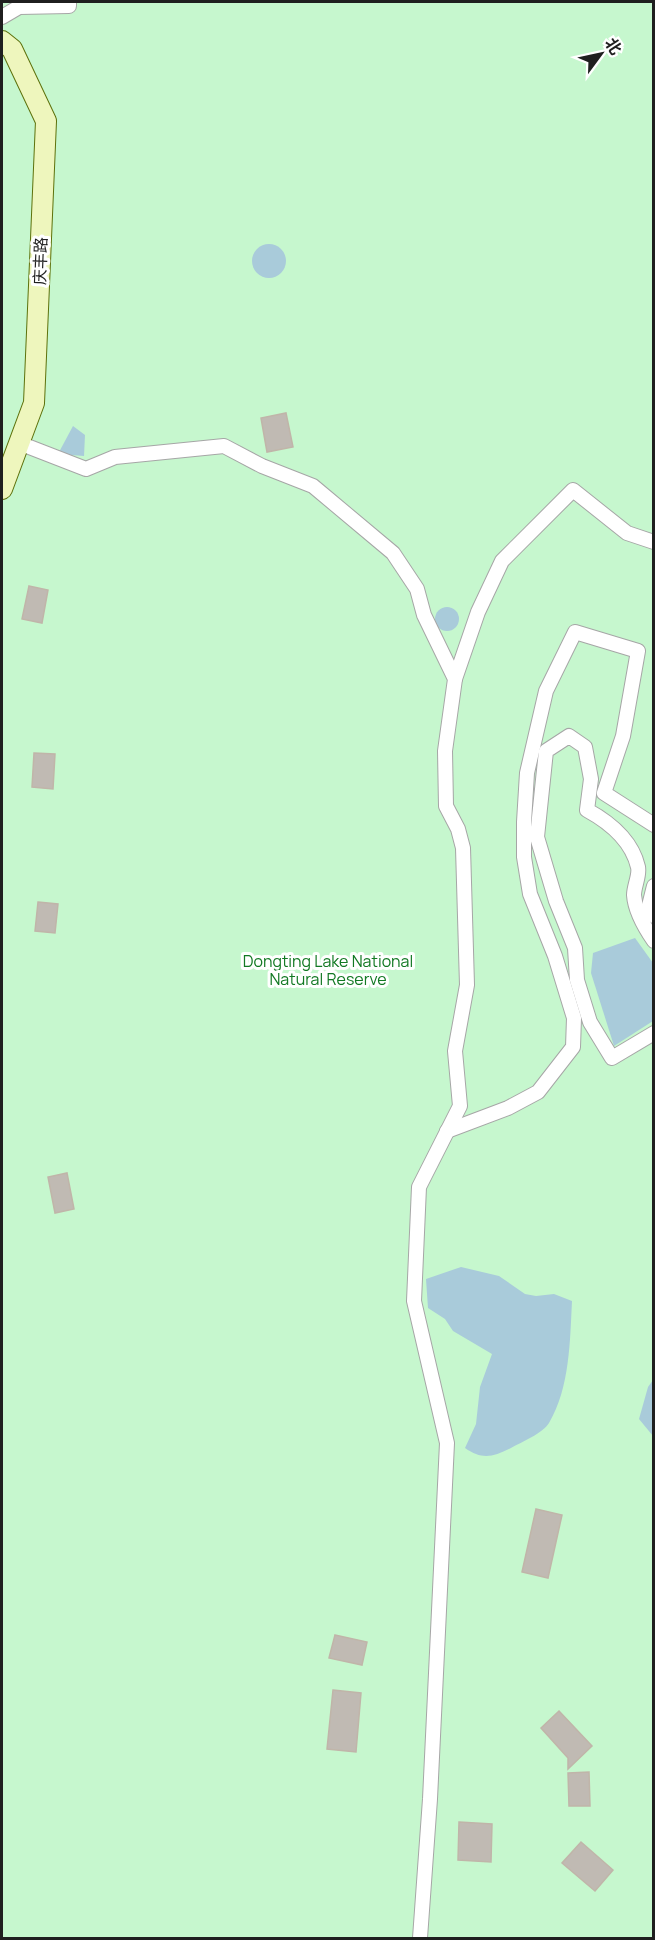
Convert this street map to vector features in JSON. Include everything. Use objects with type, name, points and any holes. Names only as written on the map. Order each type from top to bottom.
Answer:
[{"type":"street","points":[[2,17],[19,7],[69,6],[69,2]]},
{"type":"street","name":"庆丰路","points":[[2,41],[12,49],[46,121],[34,403],[2,489]]},
{"type":"street","points":[[19,443],[86,470],[115,457],[224,446],[262,466],[314,486],[393,553],[417,589],[424,615],[455,679]]},
{"type":"street","points":[[420,1938],[430,1799],[447,1443],[414,1301],[419,1187],[460,1106],[455,1051],[467,985],[463,848],[458,829],[446,806],[445,751],[455,679],[478,612],[502,561],[573,490],[627,532],[654,542]]},
{"type":"street","points":[[447,1131],[508,1108],[538,1092],[573,1047],[574,1018],[555,957],[530,894],[524,857],[524,822],[526,773],[546,691],[575,632],[638,651],[623,736],[604,793],[654,825]]},
{"type":"street","points":[[654,941],[643,926],[634,896],[638,868],[623,837],[605,819],[587,810],[591,779],[585,747],[569,736],[546,751],[537,837],[556,901],[575,948],[577,980],[590,1022],[612,1058],[654,1033]]},
{"type":"street","points":[[654,886],[649,906],[654,916]]},
{"type":"green space","name":"Dongting Lake National Natural Reserve","points":[[2,2],[653,2],[653,1938],[2,1938]]},
{"type":"water","points":[[269,244],[281,249],[286,261],[281,273],[269,278],[257,273],[252,261],[257,249]]},
{"type":"water","points":[[73,426],[85,435],[84,456],[58,454]]},
{"type":"water","points":[[447,607],[455,611],[459,619],[455,627],[447,631],[439,627],[435,619],[439,611]]},
{"type":"water","points":[[635,938],[653,963],[653,1021],[614,1046],[591,973],[593,953]]},
{"type":"water","points":[[461,1267],[499,1276],[525,1294],[536,1296],[554,1294],[572,1301],[568,1364],[561,1395],[549,1423],[532,1437],[505,1451],[488,1456],[482,1456],[465,1448],[476,1424],[480,1387],[492,1354],[453,1331],[445,1319],[428,1308],[426,1279]]},
{"type":"water","points":[[653,1380],[653,1436],[639,1419],[648,1387]]},
{"type":"building","points":[[286,413],[293,447],[267,452],[261,418]]},
{"type":"building","points":[[29,586],[48,590],[42,623],[22,619]]},
{"type":"building","points":[[34,753],[55,754],[53,789],[32,787]]},
{"type":"building","points":[[38,902],[58,904],[55,933],[35,931]]},
{"type":"building","points":[[67,1173],[74,1209],[55,1213],[48,1177]]},
{"type":"building","points":[[536,1509],[562,1515],[548,1578],[522,1572]]},
{"type":"building","points":[[335,1635],[367,1642],[362,1665],[329,1658]]},
{"type":"building","points":[[333,1690],[361,1693],[356,1752],[327,1749]]},
{"type":"building","points":[[559,1711],[592,1746],[568,1769],[568,1758],[541,1728]]},
{"type":"building","points":[[589,1772],[590,1806],[569,1806],[568,1773]]},
{"type":"building","points":[[459,1822],[492,1824],[491,1862],[458,1860]]},
{"type":"building","points":[[581,1842],[613,1870],[595,1891],[562,1863]]}]
